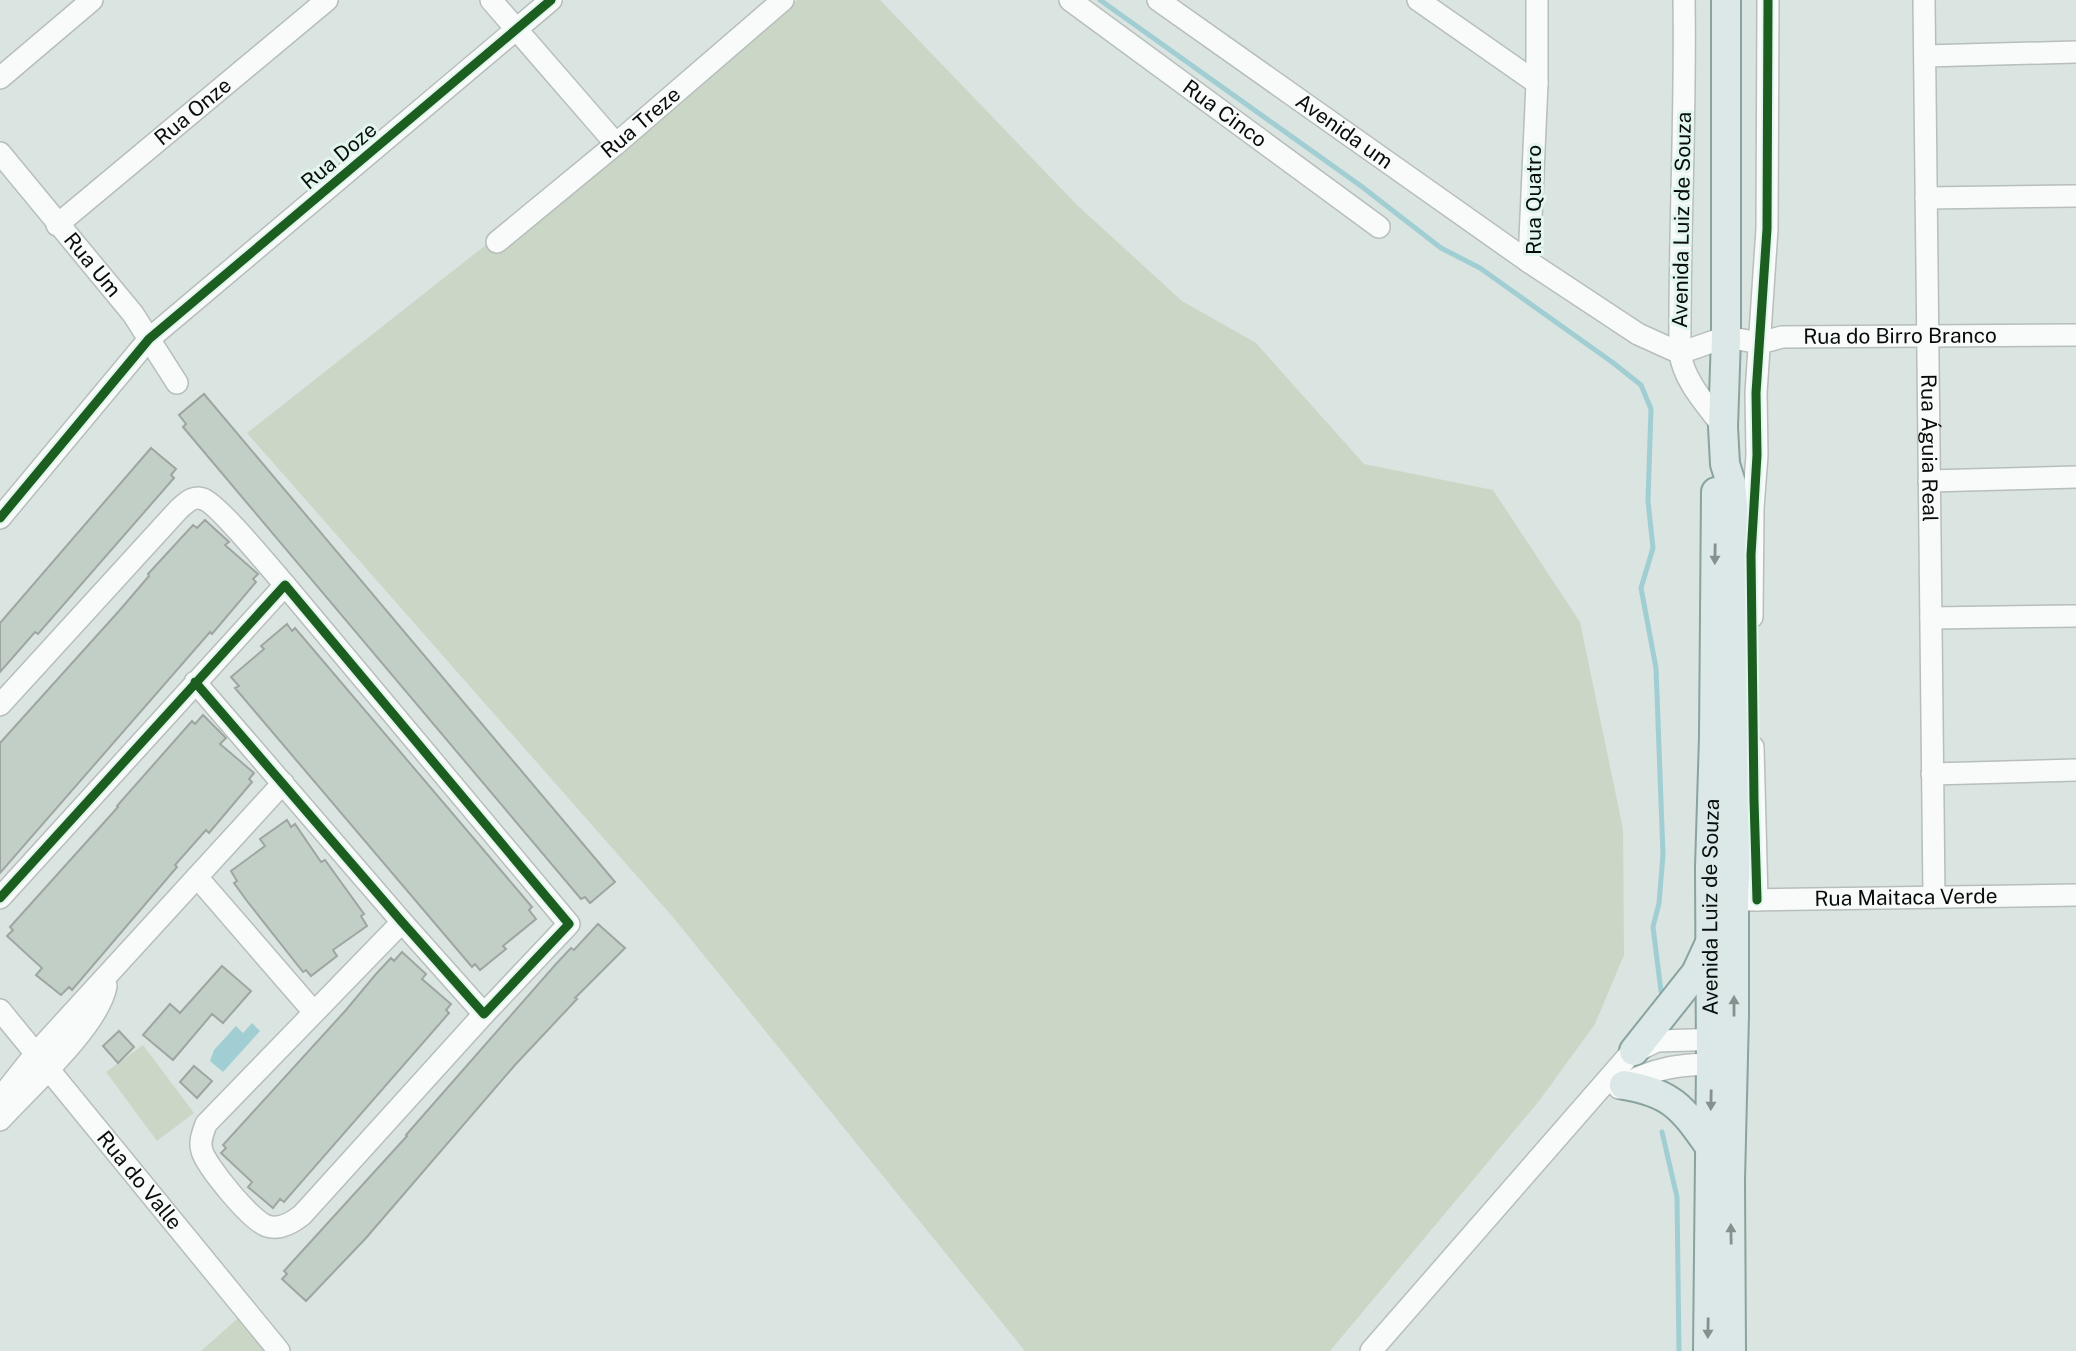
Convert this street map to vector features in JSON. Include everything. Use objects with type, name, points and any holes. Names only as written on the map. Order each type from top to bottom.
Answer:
[{"type":"main road","name":"Avenida Luiz de Souza","points":[[1708,1351],[1710,1147],[1745,900],[1741,659],[1732,490],[1726,464],[1724,427],[1726,0]]},
{"type":"main road","name":"Avenida Luiz de Souza","points":[[1726,464],[1716,490],[1710,868],[1712,939],[1730,1180],[1731,1351]]},
{"type":"main road","points":[[1634,1051],[1696,973],[1712,939]]},
{"type":"main road","points":[[1624,1085],[1655,1092],[1677,1104],[1710,1147]]},
{"type":"street","points":[[0,78],[92,0]]},
{"type":"street","name":"Rua Onze","points":[[57,225],[327,0]]},
{"type":"street","points":[[491,0],[616,144]]},
{"type":"street","name":"Rua Doze","points":[[0,518],[149,339],[551,0]]},
{"type":"street","name":"Rua Treze","points":[[497,242],[783,0]]},
{"type":"street","name":"Rua Cinco","points":[[1070,0],[1379,228]]},
{"type":"street","name":"Avenida um","points":[[1158,0],[1529,262]]},
{"type":"street","points":[[1418,0],[1537,83]]},
{"type":"street","name":"Rua Quatro","points":[[1537,0],[1537,83],[1529,262],[1637,334],[1680,353]]},
{"type":"street","name":"Avenida Luiz de Souza","points":[[1684,0],[1680,353],[1682,366],[1693,386],[1724,427]]},
{"type":"street","points":[[1745,900],[1754,800],[1752,555],[1757,455],[1756,393],[1767,229],[1768,0]]},
{"type":"street","name":"Rua Águia Real","points":[[1924,0],[1934,897]]},
{"type":"street","points":[[1925,56],[2076,52]]},
{"type":"street","name":"Rua Um","points":[[0,153],[57,225],[117,294],[177,383]]},
{"type":"street","points":[[1927,198],[2076,196]]},
{"type":"street","name":"Rua do Birro Branco","points":[[1726,337],[1760,343],[1782,337],[2076,335]]},
{"type":"street","points":[[1680,353],[1726,337]]},
{"type":"street","points":[[1929,481],[2076,477]]},
{"type":"street","points":[[0,705],[179,509],[191,499],[203,498],[217,509],[285,585],[569,924],[302,1215],[291,1223],[268,1227],[255,1219],[206,1161],[200,1139],[206,1124],[402,922]]},
{"type":"street","points":[[0,898],[285,585]]},
{"type":"street","points":[[1931,618],[2076,616]]},
{"type":"street","points":[[195,682],[484,1014]]},
{"type":"street","points":[[1933,774],[2076,770]]},
{"type":"street","points":[[0,1113],[43,1060],[69,1047],[96,1013],[104,996],[108,977],[283,783]]},
{"type":"street","points":[[197,877],[313,1011]]},
{"type":"street","name":"Rua Maitaca Verde","points":[[1745,900],[2076,895]]},
{"type":"street","name":"Rua do Valle","points":[[0,1010],[279,1351]]},
{"type":"street","points":[[1371,1351],[1561,1131],[1634,1051],[1657,1041],[1722,1051]]},
{"type":"street","points":[[1561,1131],[1624,1085],[1666,1067],[1722,1051]]},
{"type":"green space","points":[[797,0],[880,0],[1077,205],[1182,301],[1256,343],[1364,464],[1493,490],[1580,622],[1623,829],[1624,955],[1595,1024],[1539,1101],[1330,1351],[1025,1351],[672,916],[247,433]]},
{"type":"green space","points":[[143,1045],[194,1113],[157,1141],[106,1072]]},
{"type":"green space","points":[[246,1311],[279,1351],[201,1351]]},
{"type":"water","points":[[252,1023],[260,1031],[223,1072],[210,1061],[214,1050],[236,1026],[243,1033]]},
{"type":"building","points":[[204,394],[615,882],[590,903],[585,897],[581,899],[183,427],[186,424],[179,415]]},
{"type":"building","points":[[151,448],[176,469],[171,475],[174,478],[38,634],[35,632],[0,672],[0,623]]},
{"type":"building","points":[[205,520],[229,542],[225,545],[258,574],[253,579],[256,582],[0,873],[0,743],[193,525],[197,528]]},
{"type":"building","points":[[287,624],[292,631],[295,628],[532,907],[529,910],[536,919],[503,946],[506,949],[480,970],[475,964],[472,967],[235,688],[239,686],[231,677],[264,649],[261,646]]},
{"type":"building","points":[[203,715],[226,738],[220,744],[254,773],[249,779],[252,782],[209,833],[206,830],[175,865],[177,867],[72,990],[69,987],[61,995],[36,975],[42,968],[7,936],[13,930],[10,927],[192,721],[195,724]]},
{"type":"building","points":[[287,820],[291,827],[295,824],[321,862],[325,860],[364,914],[361,916],[367,926],[333,950],[337,956],[311,976],[306,970],[303,972],[247,901],[234,883],[237,881],[231,871],[265,846],[260,839]]},
{"type":"building","points":[[598,924],[625,948],[575,998],[577,999],[515,1065],[366,1238],[306,1301],[282,1279],[287,1274],[284,1271],[407,1136],[556,964],[571,948],[574,950]]},
{"type":"building","points":[[402,952],[426,974],[422,979],[451,1004],[446,1010],[449,1013],[284,1202],[280,1199],[273,1208],[248,1187],[252,1182],[221,1153],[226,1148],[223,1145],[376,974],[391,958],[394,961]]},
{"type":"building","points":[[222,966],[251,991],[223,1023],[212,1014],[173,1060],[143,1035],[170,1004],[180,1013]]},
{"type":"building","points":[[119,1031],[134,1047],[118,1063],[103,1046]]},
{"type":"building","points":[[194,1066],[212,1081],[197,1098],[180,1082]]},
{"type":"waterway","points":[[1100,0],[1361,186],[1441,248],[1480,268],[1641,385],[1651,409],[1648,501],[1653,548],[1641,588],[1656,668],[1663,855],[1659,903],[1653,927],[1661,991]]},
{"type":"waterway","points":[[1662,1132],[1677,1197],[1679,1351]]},
{"type":"cycle path","points":[[0,518],[149,339],[551,0]]},
{"type":"cycle path","points":[[1757,900],[1751,555],[1757,455],[1756,393],[1767,229],[1768,0]]},
{"type":"cycle path","points":[[0,898],[285,585],[569,924],[484,1014],[402,922],[195,682]]}]
